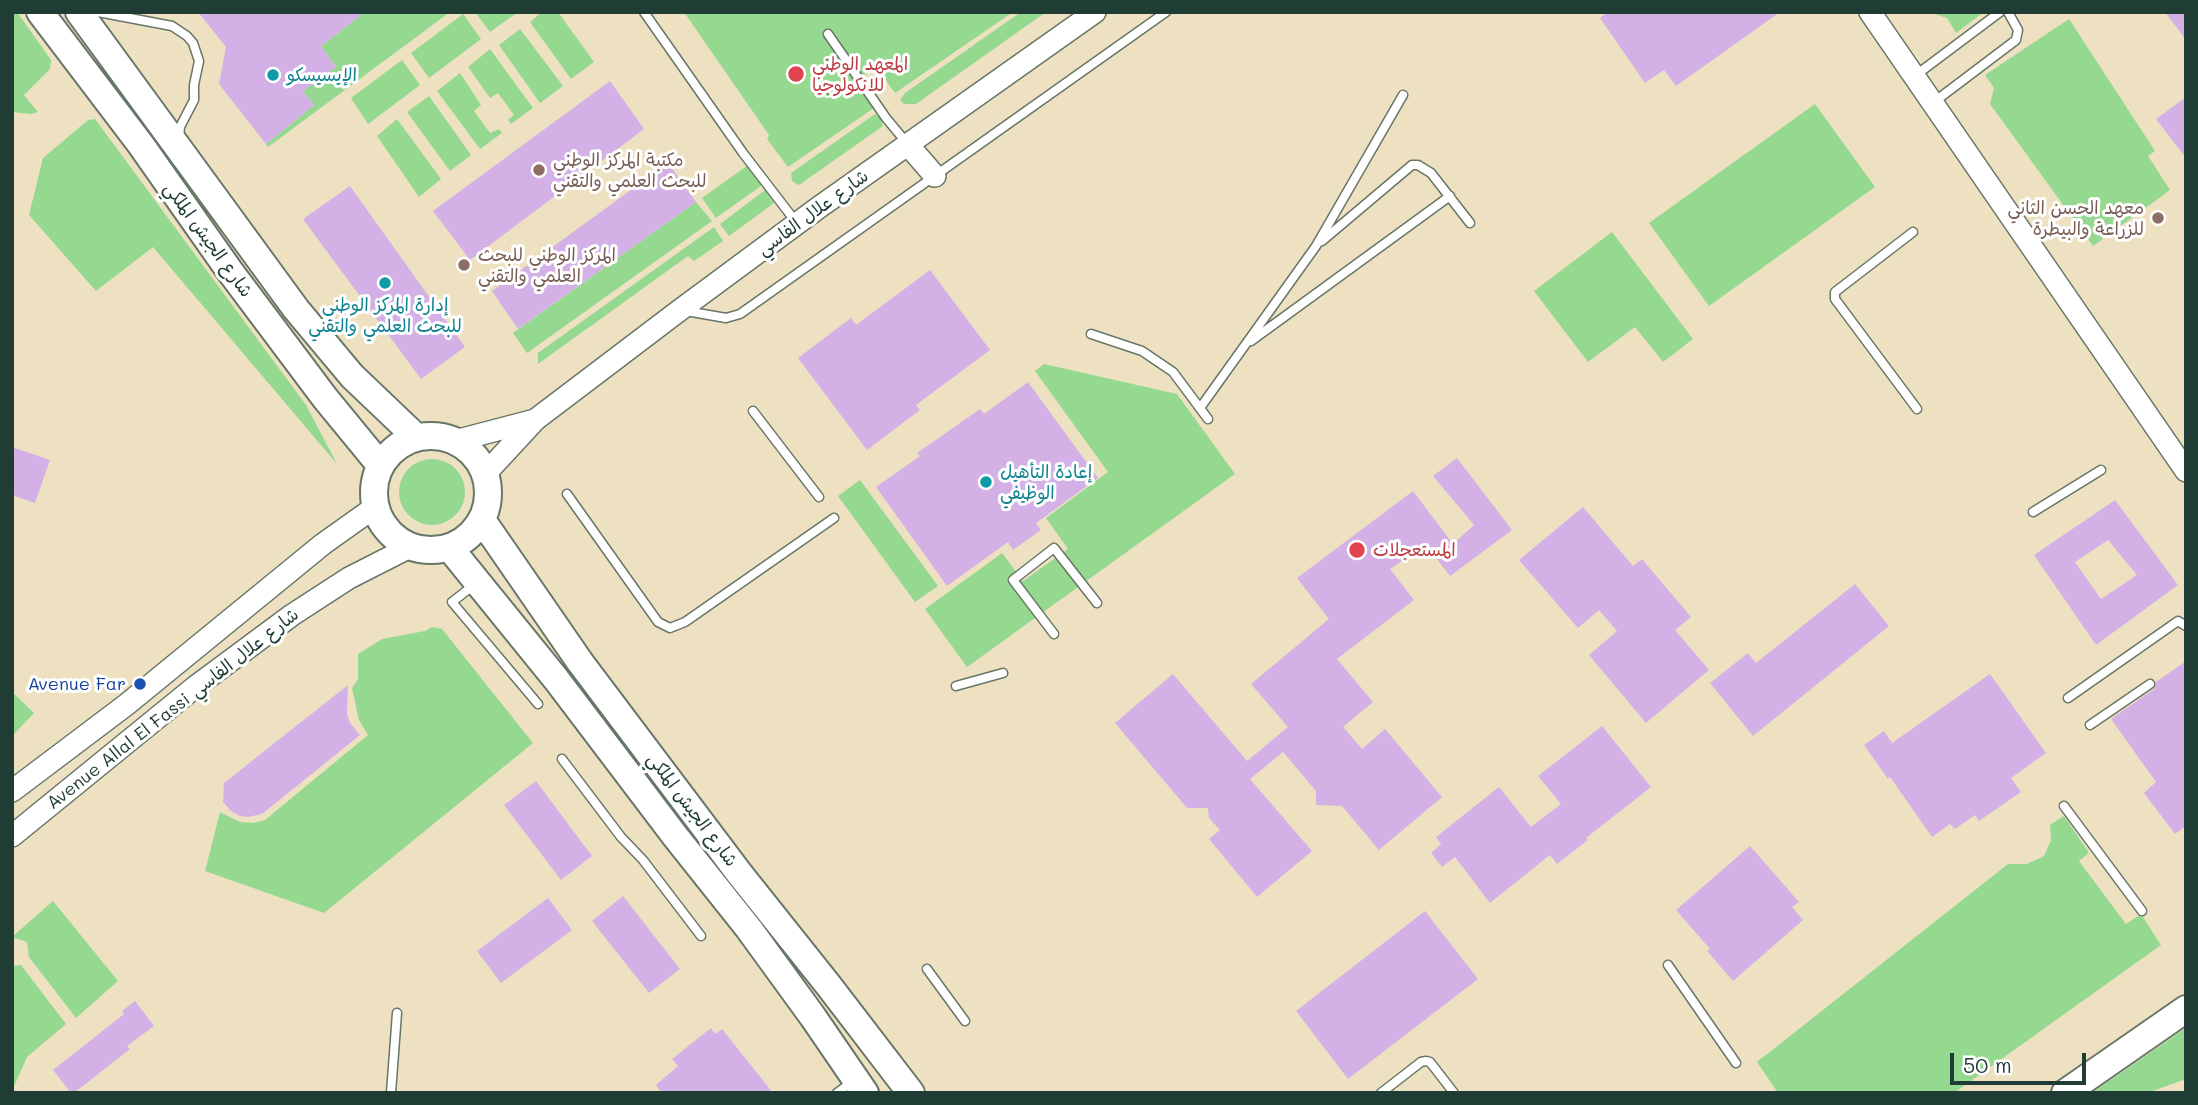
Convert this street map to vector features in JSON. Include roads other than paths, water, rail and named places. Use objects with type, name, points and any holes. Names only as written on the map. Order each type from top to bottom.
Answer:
[{"type":"main road","name":"شارع الجيش الملكي","points":[[40,12],[141,145],[229,270],[380,465]]},
{"type":"main road","name":"شارع الجيش الملكي","points":[[79,12],[316,335],[352,376],[416,438]]},
{"type":"main road","points":[[443,437],[455,441],[468,449],[478,460],[485,474],[487,505],[482,520],[462,541],[449,547],[429,550],[410,547],[394,537],[382,524],[375,507],[373,493],[380,465],[396,448],[416,438],[443,437]]},
{"type":"main road","name":"شارع الجيش الملكي","points":[[482,520],[580,662],[739,873],[911,1093]]},
{"type":"main road","name":"شارع الجيش الملكي","points":[[449,547],[556,678],[749,929],[813,1017],[853,1088]]},
{"type":"main road","points":[[2065,1093],[2186,1009]]},
{"type":"street","points":[[1870,12],[2186,471]]},
{"type":"street","name":"شارع علال الفاسي","points":[[485,474],[535,420],[797,224],[1090,14]]},
{"type":"street","points":[[908,145],[934,176]]},
{"type":"street","name":"شارع علال الفاسي","points":[[455,441],[535,420]]},
{"type":"street","name":"Avenue Allal El Fassi شارع علال الفاسي","points":[[12,791],[126,705],[323,544],[375,507]]},
{"type":"street","name":"Avenue Allal El Fassi شارع علال الفاسي","points":[[12,836],[185,695],[292,615],[349,578],[410,547]]},
{"type":"lane","points":[[98,12],[172,26],[193,43],[199,61],[198,70],[194,100],[180,127],[180,150]]},
{"type":"lane","points":[[644,12],[743,153],[797,224]]},
{"type":"lane","points":[[680,310],[726,318],[740,314],[1166,12]]},
{"type":"lane","points":[[1914,76],[2000,12]]},
{"type":"lane","points":[[1932,103],[2016,40],[2018,30],[2008,12]]},
{"type":"lane","points":[[828,34],[908,145]]},
{"type":"lane","points":[[1200,408],[1316,246],[1403,95]]},
{"type":"lane","points":[[1316,246],[1412,165],[1418,165],[1431,173],[1470,223]]},
{"type":"lane","points":[[1243,346],[1450,196]]},
{"type":"lane","points":[[1913,232],[1835,292],[1835,299],[1917,409]]},
{"type":"lane","points":[[1091,334],[1142,351],[1173,372],[1208,419]]},
{"type":"lane","points":[[753,411],[819,497]]},
{"type":"lane","points":[[2033,512],[2101,470]]},
{"type":"lane","points":[[567,494],[658,622],[670,628],[685,622],[834,518]]},
{"type":"lane","points":[[1054,634],[1013,580],[1054,548],[1097,603]]},
{"type":"lane","points":[[477,582],[452,601],[538,704]]},
{"type":"lane","points":[[2068,698],[2178,621],[2186,626]]},
{"type":"lane","points":[[956,686],[1003,673]]},
{"type":"lane","points":[[2090,725],[2150,684]]},
{"type":"lane","points":[[562,759],[701,936]]},
{"type":"lane","points":[[2064,806],[2142,911]]},
{"type":"lane","points":[[1668,965],[1736,1063]]},
{"type":"lane","points":[[927,969],[965,1021]]},
{"type":"lane","points":[[391,1093],[397,1013]]},
{"type":"lane","points":[[1381,1093],[1426,1060],[1450,1091]]},
{"type":"place","name":"المعهد الوطني للانكولوجيا","points":[[796,74]]},
{"type":"place","name":"اﻹيسيسكو","points":[[273,75]]},
{"type":"place","name":"مكتبة المركز الوطني للبحث العلمي والتقني","points":[[539,170]]},
{"type":"place","name":"معهد الحسن الثاني للزراعة والبيطرة","points":[[2158,218]]},
{"type":"place","name":"المركز الوطني للبحث العلمي والتقني","points":[[464,265]]},
{"type":"place","name":"إدارة المركز الوطني للبحث العلمي والتقني","points":[[385,283]]},
{"type":"place","name":"إعادة التأهيل الوظيفي","points":[[986,482]]},
{"type":"place","name":"المستعجلات","points":[[1357,550]]},
{"type":"place","name":"Avenue Far","points":[[140,684]]}]
